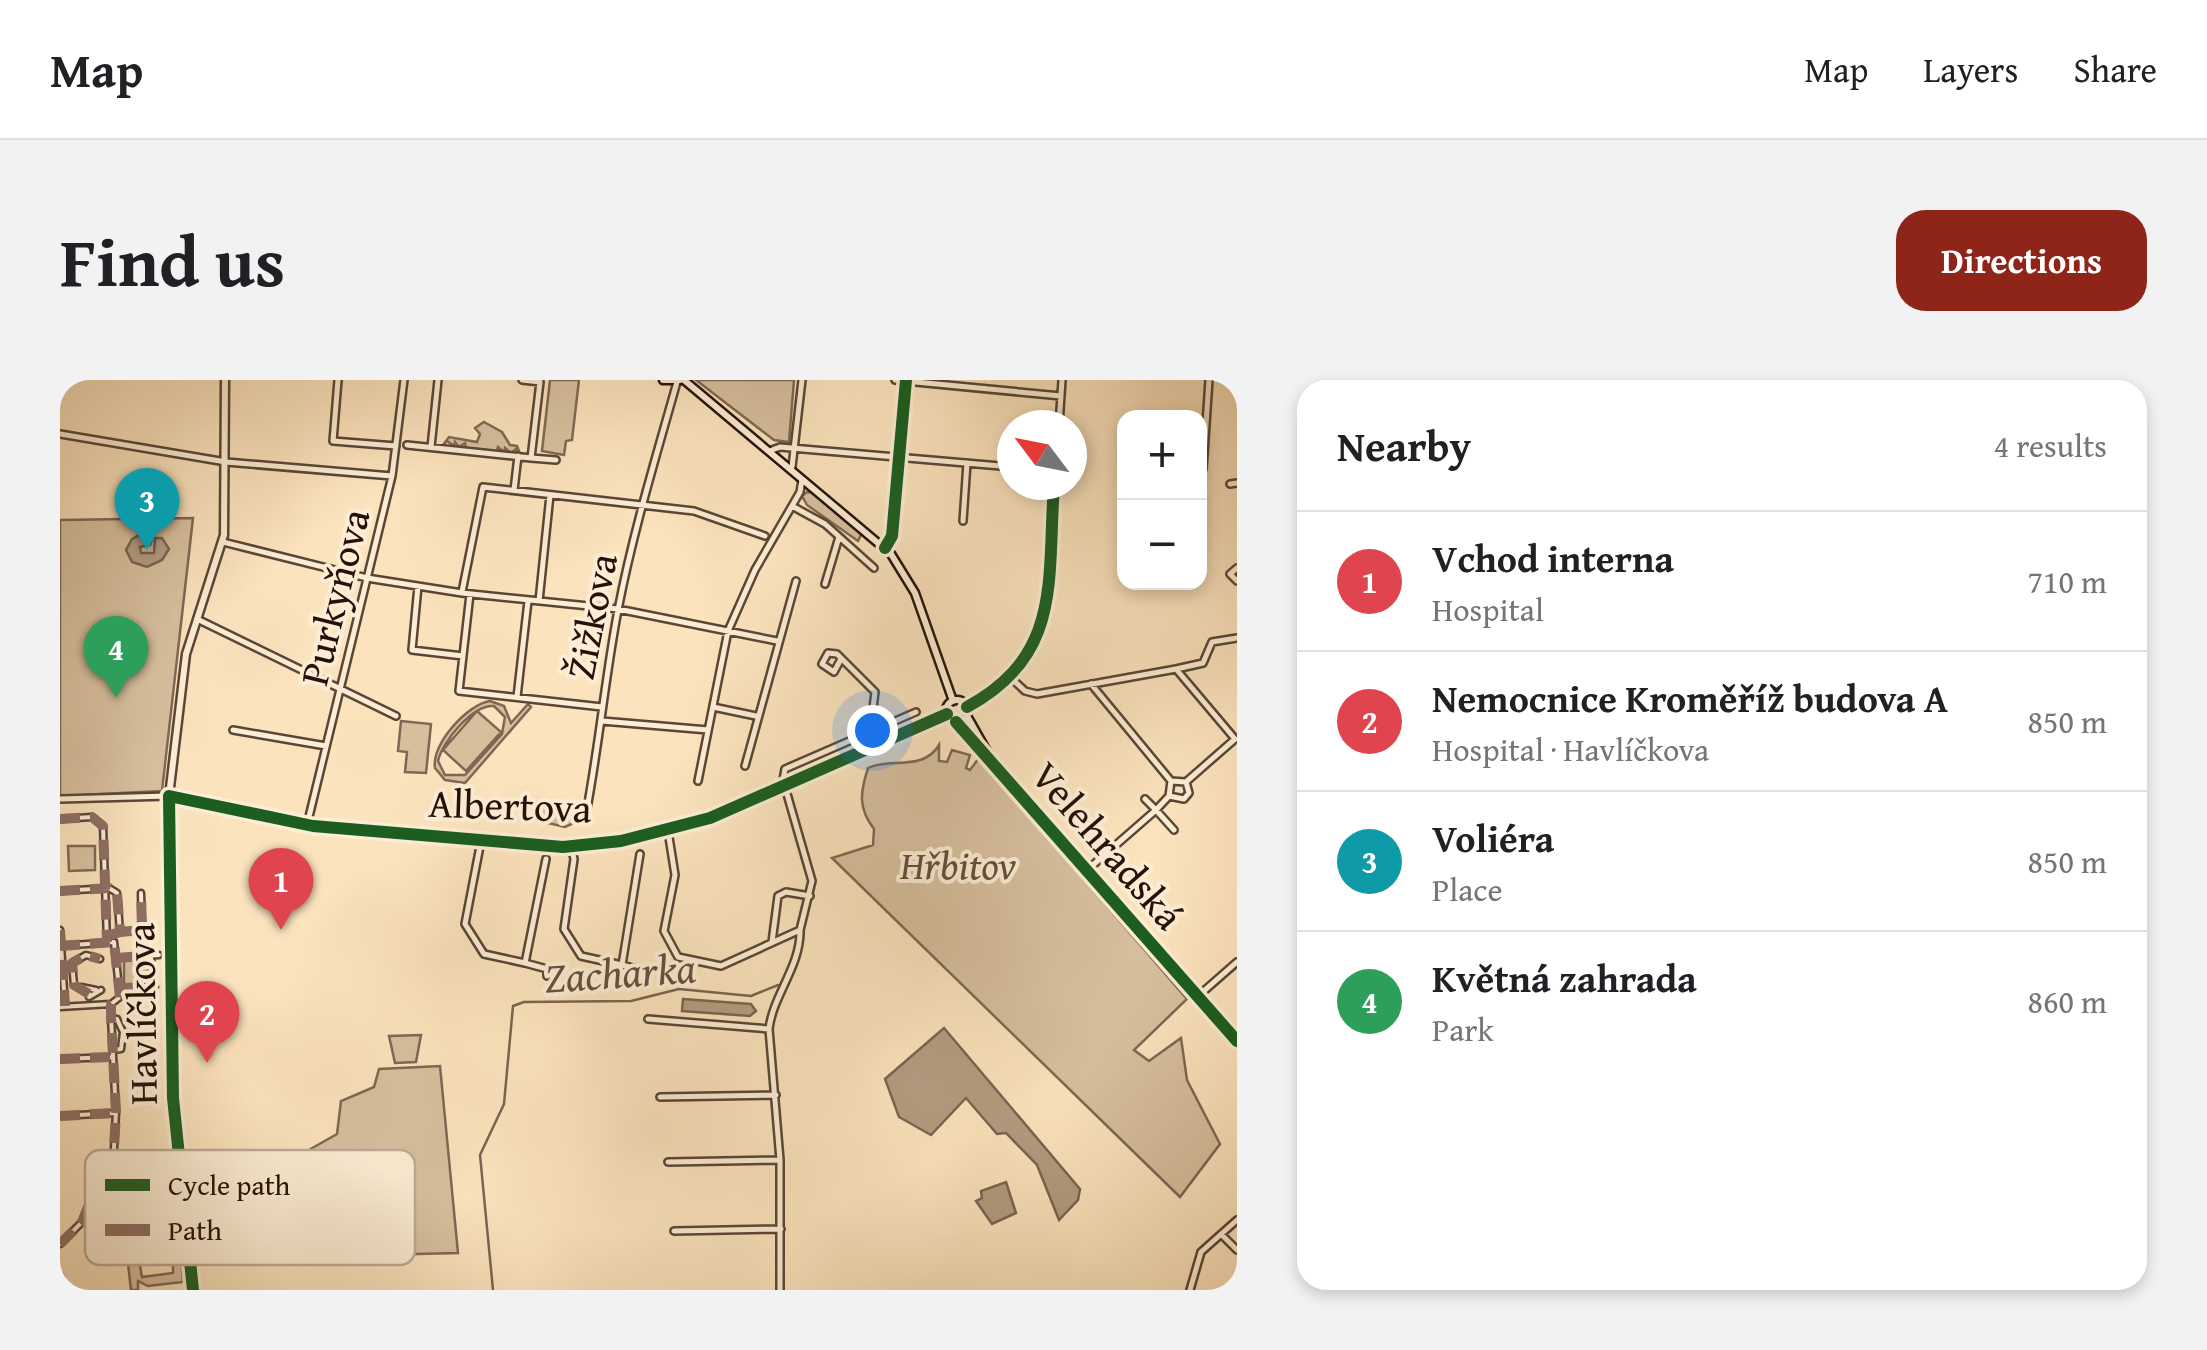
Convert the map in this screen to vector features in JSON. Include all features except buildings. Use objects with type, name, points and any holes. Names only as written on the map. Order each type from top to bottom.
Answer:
[{"type":"main road","name":"Havlíčkova","points":[[178,1150],[173,1098],[169,796],[186,654],[222,542],[225,380]]},
{"type":"main road","points":[[664,380],[681,380],[697,389],[885,548],[915,593],[953,701],[947,714]]},
{"type":"main road","points":[[953,701],[960,700],[967,712],[956,722]]},
{"type":"main road","name":"Velehradská","points":[[967,712],[997,766]]},
{"type":"main road","name":"Velehradská","points":[[947,714],[1237,1041]]},
{"type":"main road","name":"Havlíčkova","points":[[190,1265],[193,1290]]},
{"type":"street","points":[[338,380],[334,441],[396,446]]},
{"type":"street","name":"Purkyňova","points":[[306,825],[392,476],[404,380]]},
{"type":"street","points":[[431,447],[438,380]]},
{"type":"street","points":[[522,380],[540,381],[531,458]]},
{"type":"street","points":[[664,380],[674,398],[684,388],[697,389]]},
{"type":"street","name":"Žižkova","points":[[551,807],[586,814],[618,608],[640,504],[681,380]]},
{"type":"street","points":[[792,467],[802,380]]},
{"type":"street","points":[[895,380],[1061,396]]},
{"type":"street","points":[[885,548],[892,536],[906,380]]},
{"type":"street","points":[[1060,410],[1062,380]]},
{"type":"street","points":[[1207,418],[1210,380]]},
{"type":"street","points":[[60,434],[226,462],[392,476]]},
{"type":"street","points":[[407,445],[556,460]]},
{"type":"street","points":[[772,450],[796,448],[997,466]]},
{"type":"street","points":[[514,490],[518,456]]},
{"type":"street","points":[[963,522],[967,463]]},
{"type":"street","points":[[698,781],[728,632],[755,570],[800,492],[802,476]]},
{"type":"street","points":[[800,492],[818,489]]},
{"type":"street","points":[[602,707],[458,691],[480,490],[514,490],[694,511],[766,536]]},
{"type":"street","points":[[539,601],[550,494]]},
{"type":"street","points":[[967,712],[1011,678],[1030,655],[1042,622],[1053,500]]},
{"type":"street","points":[[792,506],[839,536],[874,568]]},
{"type":"street","points":[[824,584],[839,536]]},
{"type":"street","points":[[222,542],[368,578],[466,593],[618,608],[777,641]]},
{"type":"street","points":[[1237,568],[1230,574],[1237,582]]},
{"type":"street","points":[[745,766],[796,581]]},
{"type":"street","points":[[418,586],[412,650],[463,656]]},
{"type":"street","points":[[518,697],[528,600]]},
{"type":"street","points":[[197,619],[396,716]]},
{"type":"street","points":[[1011,678],[1033,694],[1176,669],[1203,663],[1212,642],[1237,638]]},
{"type":"street","points":[[841,659],[834,672],[823,667],[828,653],[841,659],[875,692],[870,732]]},
{"type":"street","points":[[1176,669],[1236,740]]},
{"type":"street","points":[[1090,684],[1171,781],[1186,782]]},
{"type":"street","points":[[713,707],[756,716]]},
{"type":"street","name":"Albertova","points":[[784,786],[785,769],[916,712]]},
{"type":"street","name":"Albertova","points":[[60,800],[169,796],[306,825],[571,846],[668,831],[784,786],[947,714]]},
{"type":"street","points":[[602,721],[708,730]]},
{"type":"street","points":[[233,730],[326,746]]},
{"type":"street","name":"Velehradská","points":[[1169,796],[1184,799],[1189,793],[1186,782],[1236,740]]},
{"type":"street","name":"Velehradská","points":[[1086,871],[1156,810],[1169,796],[1171,781]]},
{"type":"street","points":[[780,1290],[780,1160],[769,1029],[810,896],[811,873],[784,786]]},
{"type":"street","name":"Velehradská","points":[[1145,799],[1174,830]]},
{"type":"street","points":[[60,819],[92,817],[103,826],[107,939]]},
{"type":"street","points":[[668,831],[676,875],[664,931],[683,958],[721,966],[800,930]]},
{"type":"street","points":[[481,841],[465,924],[484,954],[547,969],[547,976]]},
{"type":"street","points":[[571,846],[574,859],[564,928],[581,956],[644,970],[642,978]]},
{"type":"street","points":[[622,965],[640,854]]},
{"type":"street","points":[[525,964],[546,858]]},
{"type":"street","points":[[60,891],[105,888],[119,896],[120,932]]},
{"type":"street","points":[[772,942],[778,896],[786,892],[810,896]]},
{"type":"street","points":[[141,893],[142,956]]},
{"type":"street","points":[[60,930],[62,1006],[118,1002],[117,946],[107,939]]},
{"type":"street","points":[[61,946],[142,930]]},
{"type":"street","points":[[73,984],[72,963],[80,962],[86,955],[98,959]]},
{"type":"street","points":[[118,958],[158,955]]},
{"type":"street","points":[[120,988],[154,988],[151,956]]},
{"type":"street","points":[[1197,996],[1237,962]]},
{"type":"street","points":[[62,968],[73,967]]},
{"type":"street","points":[[62,984],[98,990],[89,994]]},
{"type":"street","points":[[81,987],[89,994],[89,1004]]},
{"type":"street","points":[[111,1004],[114,1150]]},
{"type":"street","points":[[60,1059],[113,1054],[122,1049],[120,1026],[111,1018]]},
{"type":"street","points":[[648,1019],[769,1029]]},
{"type":"street","points":[[660,1097],[776,1095]]},
{"type":"street","points":[[60,1116],[115,1113]]},
{"type":"street","points":[[668,1162],[780,1160]]},
{"type":"street","points":[[60,1244],[85,1215]]},
{"type":"street","points":[[1190,1290],[1201,1252],[1237,1220]]},
{"type":"street","points":[[674,1231],[781,1229]]},
{"type":"street","points":[[1221,1234],[1237,1250]]},
{"type":"street","points":[[60,1276],[61,1290]]},
{"type":"green space","points":[[550,380],[579,380],[572,440],[566,441],[564,455],[542,451]]},
{"type":"green space","points":[[696,380],[794,380],[789,442],[774,440]]},
{"type":"green space","points":[[484,422],[502,432],[510,445],[517,446],[520,454],[516,449],[511,453],[498,447],[497,451],[466,448],[465,443],[459,447],[447,441],[443,445],[449,437],[477,442],[480,434],[475,428]]},
{"type":"green space","points":[[815,493],[862,533],[858,541],[807,505],[802,496]]},
{"type":"green space","points":[[193,518],[162,791],[60,796],[60,520]]},
{"type":"green space","points":[[490,701],[504,706],[511,723],[528,704],[531,707],[465,783],[445,780],[435,768],[439,748],[462,717]],"holes":[[[494,706],[505,717],[502,734],[465,775],[445,775],[438,761],[445,744],[468,718]]]},
{"type":"green space","points":[[477,711],[501,732],[466,771],[443,750]]},
{"type":"green space","points":[[401,721],[431,724],[426,773],[405,772],[407,752],[398,751]]},
{"type":"green space","name":"Hřbitov","points":[[939,745],[939,761],[947,762],[952,750],[970,755],[966,768],[970,770],[979,758],[1187,999],[1134,1050],[1149,1061],[1181,1038],[1187,1080],[1220,1144],[1180,1197],[832,858],[873,845],[874,829],[862,800],[868,768],[915,761]]},
{"type":"green space","points":[[535,801],[589,816],[565,827],[535,820]]},
{"type":"green space","points":[[68,846],[95,846],[95,870],[69,871]]},
{"type":"green space","points":[[153,958],[155,985],[124,986],[124,961]]},
{"type":"green space","points":[[421,1035],[416,1062],[395,1063],[389,1036]]},
{"type":"green space","points":[[440,1066],[458,1253],[415,1254],[415,1150],[309,1150],[337,1134],[341,1101],[374,1087],[379,1069]]},
{"type":"green space","points":[[128,1265],[141,1265],[142,1277],[173,1273],[173,1265],[182,1265],[183,1282],[148,1286],[138,1281],[138,1290],[131,1290]]},
{"type":"shaded area","points":[[147,531],[153,537],[150,545],[140,547],[141,553],[154,553],[155,538],[162,538],[169,549],[162,560],[147,567],[132,562],[126,550],[132,539]]},
{"type":"shaded area","points":[[683,999],[751,1004],[756,1011],[750,1016],[682,1011]]},
{"type":"shaded area","points":[[944,1028],[1080,1189],[1078,1200],[1059,1220],[1037,1165],[1006,1133],[997,1134],[966,1098],[931,1135],[899,1117],[885,1079]]},
{"type":"shaded area","points":[[1006,1182],[1016,1213],[992,1224],[976,1201],[982,1198],[981,1191]]},
{"type":"waterway","name":"Zacharka","points":[[493,1290],[480,1155],[504,1104],[513,1006],[524,1002],[631,1001],[679,989],[751,996],[778,985]]},
{"type":"marked path","points":[[60,819],[92,817],[103,826],[107,942]]},
{"type":"marked path","points":[[60,891],[109,888],[117,893],[120,932],[107,936]]},
{"type":"marked path","points":[[120,932],[142,930],[141,893]]},
{"type":"marked path","points":[[60,930],[65,1006]]},
{"type":"marked path","points":[[118,958],[142,956],[142,930]]},
{"type":"marked path","points":[[60,946],[114,942],[120,997],[111,1004],[114,1150]]},
{"type":"marked path","points":[[89,994],[74,985],[72,963],[86,955],[100,959]]},
{"type":"marked path","points":[[120,988],[155,987]]},
{"type":"marked path","points":[[60,1059],[113,1057]]},
{"type":"marked path","points":[[60,1116],[115,1113]]},
{"type":"marked path","points":[[60,1244],[85,1215]]},
{"type":"marked path","points":[[60,1276],[61,1290]]},
{"type":"cycle path","points":[[885,548],[892,536],[906,380]]},
{"type":"cycle path","points":[[967,707],[998,686],[1020,664],[1035,639],[1049,583],[1053,500]]},
{"type":"cycle path","points":[[169,796],[313,826],[563,847],[621,841],[710,818],[947,714]]},
{"type":"cycle path","points":[[956,722],[1237,1041]]},
{"type":"cycle path","points":[[169,796],[173,1098],[178,1150]]},
{"type":"cycle path","points":[[190,1265],[193,1290]]},
{"type":"place","name":"Voliéra","points":[[147,550]]},
{"type":"place","name":"Květná zahrada","points":[[116,698]]},
{"type":"place","name":"Vchod interna","points":[[281,930]]},
{"type":"place","name":"Nemocnice Kroměříž budova A","points":[[207,1063]]}]
